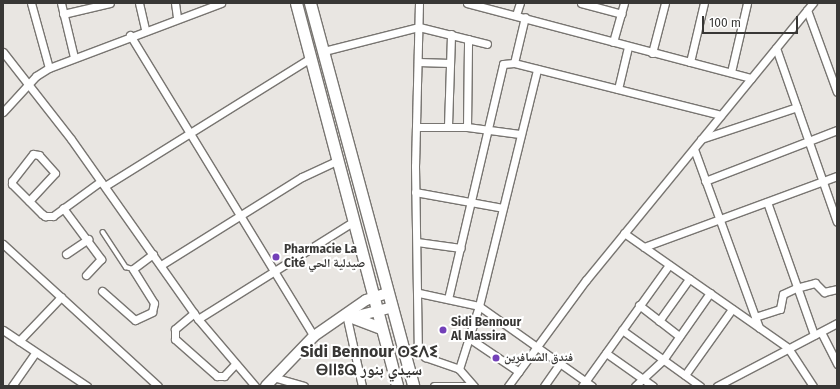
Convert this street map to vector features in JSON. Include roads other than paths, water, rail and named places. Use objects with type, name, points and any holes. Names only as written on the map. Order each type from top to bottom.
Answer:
[{"type":"main road","points":[[296,3],[338,160],[372,297],[397,386]]},
{"type":"main road","points":[[310,3],[324,51],[385,294],[412,386]]},
{"type":"main road","points":[[348,317],[372,297],[385,294]]},
{"type":"main road","points":[[266,386],[314,336],[335,322],[348,317],[389,308]]},
{"type":"main road","points":[[348,317],[381,328]]},
{"type":"street","points":[[31,3],[49,68]]},
{"type":"street","points":[[61,3],[74,57]]},
{"type":"street","points":[[63,14],[110,3]]},
{"type":"street","points":[[139,3],[145,29]]},
{"type":"street","points":[[175,3],[177,18]]},
{"type":"street","points":[[3,112],[29,83],[49,68],[145,29],[221,3]]},
{"type":"street","points":[[419,3],[418,127],[415,192],[420,353],[459,369],[474,386]]},
{"type":"street","points":[[467,3],[525,17],[628,47],[751,78]]},
{"type":"street","points":[[516,15],[520,3]]},
{"type":"street","points":[[581,3],[622,14]]},
{"type":"street","points":[[614,42],[624,3]]},
{"type":"street","points":[[652,53],[665,3]]},
{"type":"street","points":[[690,62],[704,3]]},
{"type":"street","points":[[731,72],[747,3]]},
{"type":"street","points":[[508,386],[536,345],[624,233],[813,3]]},
{"type":"street","points":[[807,10],[837,92]]},
{"type":"street","points":[[514,63],[525,17]]},
{"type":"street","points":[[324,51],[419,27],[487,44]]},
{"type":"street","points":[[448,126],[451,34]]},
{"type":"street","points":[[130,35],[314,336]]},
{"type":"street","points":[[467,127],[468,39]]},
{"type":"street","points":[[618,89],[628,47]]},
{"type":"street","points":[[776,48],[837,221]]},
{"type":"street","points":[[3,52],[29,83],[103,183],[196,316],[255,386]]},
{"type":"street","points":[[29,201],[55,173],[36,154],[12,178],[12,184],[29,201],[47,217],[103,183],[190,135],[311,58]]},
{"type":"street","points":[[418,62],[450,63]]},
{"type":"street","points":[[448,299],[474,201],[500,69],[506,63],[514,63],[721,115]]},
{"type":"street","points":[[459,369],[479,306],[536,69]]},
{"type":"street","points":[[701,139],[797,107]]},
{"type":"street","points":[[418,127],[467,127],[520,134]]},
{"type":"street","points":[[706,181],[837,130]]},
{"type":"street","points":[[694,149],[759,328]]},
{"type":"street","points":[[161,265],[240,216],[338,160]]},
{"type":"street","points":[[644,247],[837,176]]},
{"type":"street","points":[[415,192],[474,201],[503,208]]},
{"type":"street","points":[[767,202],[796,288],[818,333],[837,364]]},
{"type":"street","points":[[63,208],[88,239],[102,260],[86,275]]},
{"type":"street","points":[[235,364],[224,376],[217,376],[175,338],[176,329],[354,222]]},
{"type":"street","points":[[624,233],[788,348],[811,385]]},
{"type":"street","points":[[66,254],[88,239]]},
{"type":"street","points":[[417,242],[461,248]]},
{"type":"street","points":[[3,244],[158,386]]},
{"type":"street","points":[[102,291],[132,319],[142,319],[154,305],[133,270],[153,254]]},
{"type":"street","points":[[584,384],[669,265]]},
{"type":"street","points":[[659,320],[688,279]]},
{"type":"street","points":[[754,317],[780,309],[783,294],[796,288],[815,283],[824,292],[837,289]]},
{"type":"street","points":[[419,293],[479,306],[536,345],[584,384],[592,386]]},
{"type":"street","points":[[635,386],[663,360],[710,293]]},
{"type":"street","points":[[19,341],[61,298]]},
{"type":"street","points":[[639,305],[679,336]]},
{"type":"street","points":[[685,375],[732,309]]},
{"type":"street","points":[[348,317],[362,386]]},
{"type":"street","points":[[717,386],[837,323]]},
{"type":"street","points":[[622,330],[700,386]]},
{"type":"street","points":[[4,333],[19,341],[87,386]]},
{"type":"street","points":[[469,338],[519,372]]},
{"type":"street","points":[[14,385],[35,352]]},
{"type":"street","points":[[606,353],[653,386]]},
{"type":"street","points":[[544,386],[560,363]]},
{"type":"street","points":[[273,377],[300,385]]},
{"type":"street","points":[[434,386],[474,386]]},
{"type":"lane","points":[[103,232],[126,267],[133,270]]},
{"type":"place","name":"Pharmacie La Cité صيدلية الحي","points":[[276,257]]},
{"type":"place","name":"Sidi Bennour Al Massira","points":[[443,330]]},
{"type":"place","name":"فندق المسافرين","points":[[496,358]]},
{"type":"district","name":"Sidi Bennour ⵙⵉⴷⵉ ⴱⵏⵏⵓⵕ سيدي بنور","points":[[369,361]]}]
